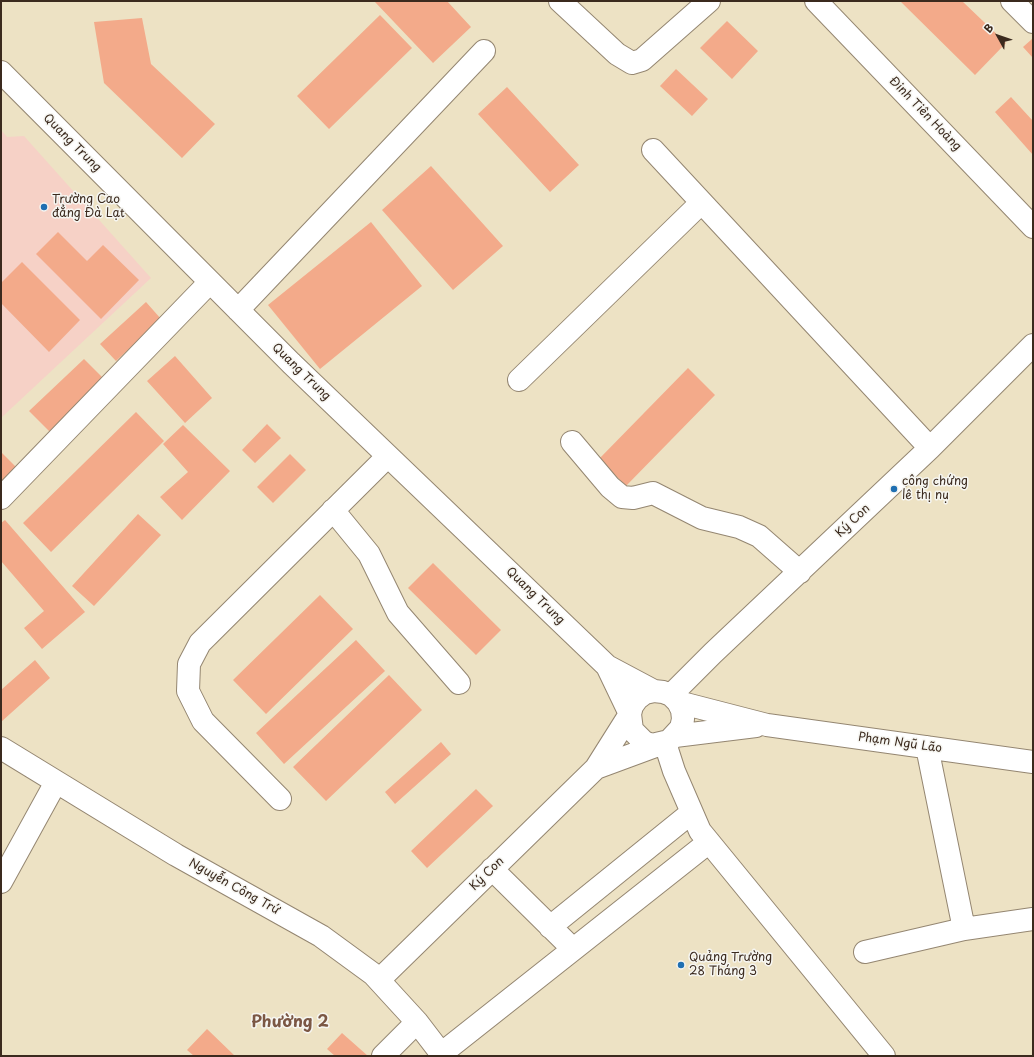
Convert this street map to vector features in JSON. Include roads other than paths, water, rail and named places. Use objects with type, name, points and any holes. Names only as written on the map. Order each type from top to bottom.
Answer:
[{"type":"street","points":[[560,1],[617,54],[632,63],[642,60],[709,1]]},
{"type":"street","name":"Đinh Tiên Hoàng","points":[[816,1],[1033,226]]},
{"type":"street","points":[[1012,1],[1033,22]]},
{"type":"street","points":[[238,310],[484,51]]},
{"type":"street","name":"Quang Trung","points":[[1,72],[291,363],[607,666],[668,696]]},
{"type":"street","points":[[653,150],[930,448]]},
{"type":"street","points":[[519,380],[701,203]]},
{"type":"street","points":[[1,498],[210,282]]},
{"type":"street","name":"Ký Con","points":[[668,696],[930,448],[1033,345]]},
{"type":"street","points":[[572,442],[610,487],[622,497],[633,498],[653,493],[702,518],[739,527],[760,536],[800,572]]},
{"type":"street","points":[[280,799],[202,721],[188,691],[189,664],[200,643],[388,456]]},
{"type":"street","points":[[333,510],[369,554],[398,613],[459,683]]},
{"type":"street","name":"Quang Trung","points":[[607,666],[630,714]]},
{"type":"street","points":[[645,693],[668,696],[682,710],[683,719],[681,728],[667,741],[652,745],[637,737],[632,730],[630,714],[637,698],[645,693]]},
{"type":"street","name":"Phạm Ngũ Lão","points":[[668,696],[767,724],[1033,762]]},
{"type":"street","name":"Ký Con","points":[[379,980],[596,768],[630,714]]},
{"type":"street","name":"Phạm Ngũ Lão","points":[[667,741],[767,724]]},
{"type":"street","points":[[667,741],[674,771],[700,831],[884,1056]]},
{"type":"street","name":"Ký Con","points":[[596,768],[667,741]]},
{"type":"street","points":[[926,747],[964,928]]},
{"type":"street","name":"Nguyễn Công Trứ","points":[[1,748],[176,855],[321,936],[379,980],[417,1022],[442,1055]]},
{"type":"street","points":[[1,882],[56,782]]},
{"type":"street","points":[[550,927],[691,813]]},
{"type":"street","points":[[442,1055],[709,842]]},
{"type":"street","points":[[492,869],[573,949]]},
{"type":"street","points":[[865,952],[964,928],[1033,919]]},
{"type":"street","points":[[383,1056],[417,1022]]},
{"type":"place","name":"Trường Cao đẳng Đà Lạt","points":[[44,207]]},
{"type":"place","name":"công chứng lê thị nụ","points":[[894,489]]},
{"type":"place","name":"Quảng Trường 28 Tháng 3","points":[[681,965]]},
{"type":"district","name":"Phường 2","points":[[290,1023]]}]
